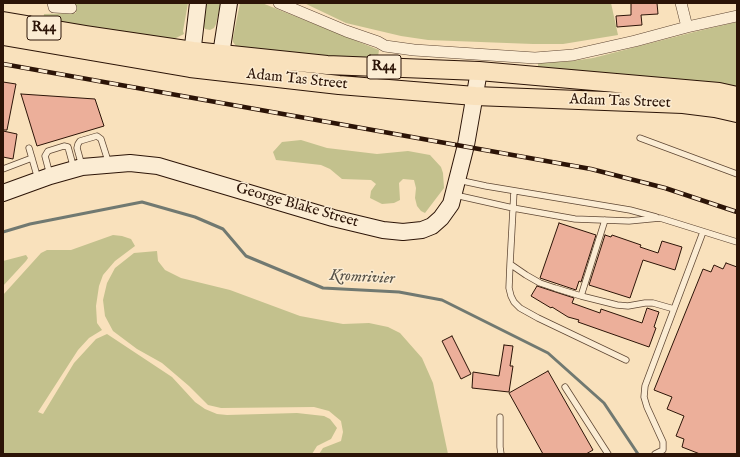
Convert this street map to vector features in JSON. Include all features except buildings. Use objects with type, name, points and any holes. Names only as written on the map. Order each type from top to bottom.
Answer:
[{"type":"main road","name":"Adam Tas Street","points":[[3,21],[86,35],[192,60],[218,72],[340,85],[475,96],[683,104],[737,113]]},
{"type":"main road","name":"Adam Tas Street","points":[[3,36],[192,60],[221,54],[327,65],[479,71],[719,92],[737,96]]},
{"type":"street","points":[[53,3],[54,6],[71,8]]},
{"type":"street","points":[[192,60],[198,3]]},
{"type":"street","points":[[218,72],[229,3]]},
{"type":"street","points":[[279,3],[385,46],[414,50],[535,58],[573,55],[737,16]]},
{"type":"street","points":[[682,3],[687,28]]},
{"type":"street","name":"George Blake Street","points":[[3,193],[44,178],[78,168],[130,163],[158,166],[333,218],[383,230],[403,232],[422,230],[432,226],[441,218],[448,209],[456,187],[479,71]]},
{"type":"lane","points":[[78,168],[78,144],[80,141],[97,136],[101,139],[109,164]]},
{"type":"lane","points":[[640,138],[737,174]]},
{"type":"lane","points":[[44,178],[45,156],[48,151],[64,146],[68,147],[78,168]]},
{"type":"lane","points":[[29,148],[32,158],[44,178]]},
{"type":"lane","points":[[3,169],[32,158]]},
{"type":"lane","points":[[456,187],[514,190],[630,210],[737,242]]},
{"type":"lane","points":[[456,187],[513,208],[575,219],[629,221],[660,218]]},
{"type":"lane","points":[[514,190],[509,288],[514,302],[520,308],[538,318],[626,360]]},
{"type":"lane","points":[[581,296],[605,220]]},
{"type":"lane","points":[[657,453],[663,450],[663,442],[647,407],[644,397],[645,386],[703,232]]},
{"type":"lane","points":[[510,264],[526,275],[540,282],[581,296],[618,305],[653,303],[674,309]]},
{"type":"lane","points":[[565,388],[608,454]]},
{"type":"lane","points":[[500,417],[500,447],[502,454]]},
{"type":"shaded area","points":[[72,3],[188,3],[183,31],[184,34],[172,40],[43,22],[44,14],[76,13],[75,5]]},
{"type":"shaded area","points":[[206,3],[220,3],[216,24],[214,28],[210,30],[205,29],[203,25]]},
{"type":"shaded area","points":[[240,3],[262,3],[379,50],[378,57],[376,59],[334,57],[239,50],[233,42],[233,38]]},
{"type":"shaded area","points":[[304,3],[611,3],[618,35],[563,44],[428,40],[401,36],[346,23]]},
{"type":"shaded area","points":[[737,22],[737,91],[538,69],[538,63],[593,58]]},
{"type":"shaded area","points":[[301,140],[327,148],[377,154],[408,151],[430,155],[441,167],[444,188],[425,213],[417,206],[414,180],[403,179],[399,183],[400,200],[394,203],[382,204],[370,198],[371,191],[376,184],[371,180],[342,179],[330,169],[321,165],[276,160],[273,152],[282,142]]},
{"type":"shaded area","points":[[113,235],[131,239],[135,246],[115,261],[103,275],[99,286],[96,306],[97,323],[102,330],[89,338],[78,350],[38,412],[43,414],[74,363],[96,339],[107,334],[172,377],[195,402],[205,409],[217,414],[227,415],[297,413],[324,416],[330,419],[337,428],[331,439],[317,446],[312,454],[3,454],[3,295],[41,253],[47,250],[71,250]]},
{"type":"shaded area","points":[[157,251],[158,261],[165,270],[181,278],[230,290],[300,316],[343,324],[369,323],[388,327],[400,333],[422,358],[433,383],[448,454],[319,454],[323,448],[341,441],[343,432],[341,421],[329,411],[314,407],[221,408],[208,405],[189,386],[162,363],[137,349],[113,331],[105,316],[103,300],[107,283],[115,268],[134,253]]},
{"type":"shaded area","points":[[26,255],[28,258],[26,261],[3,286],[3,261]]},
{"type":"waterway","name":"Kromrivier","points":[[3,232],[30,224],[142,202],[195,217],[223,229],[246,256],[323,288],[399,292],[442,300],[548,353],[604,403],[638,454]]},
{"type":"railway","points":[[3,64],[591,169],[665,188],[737,212]]}]
